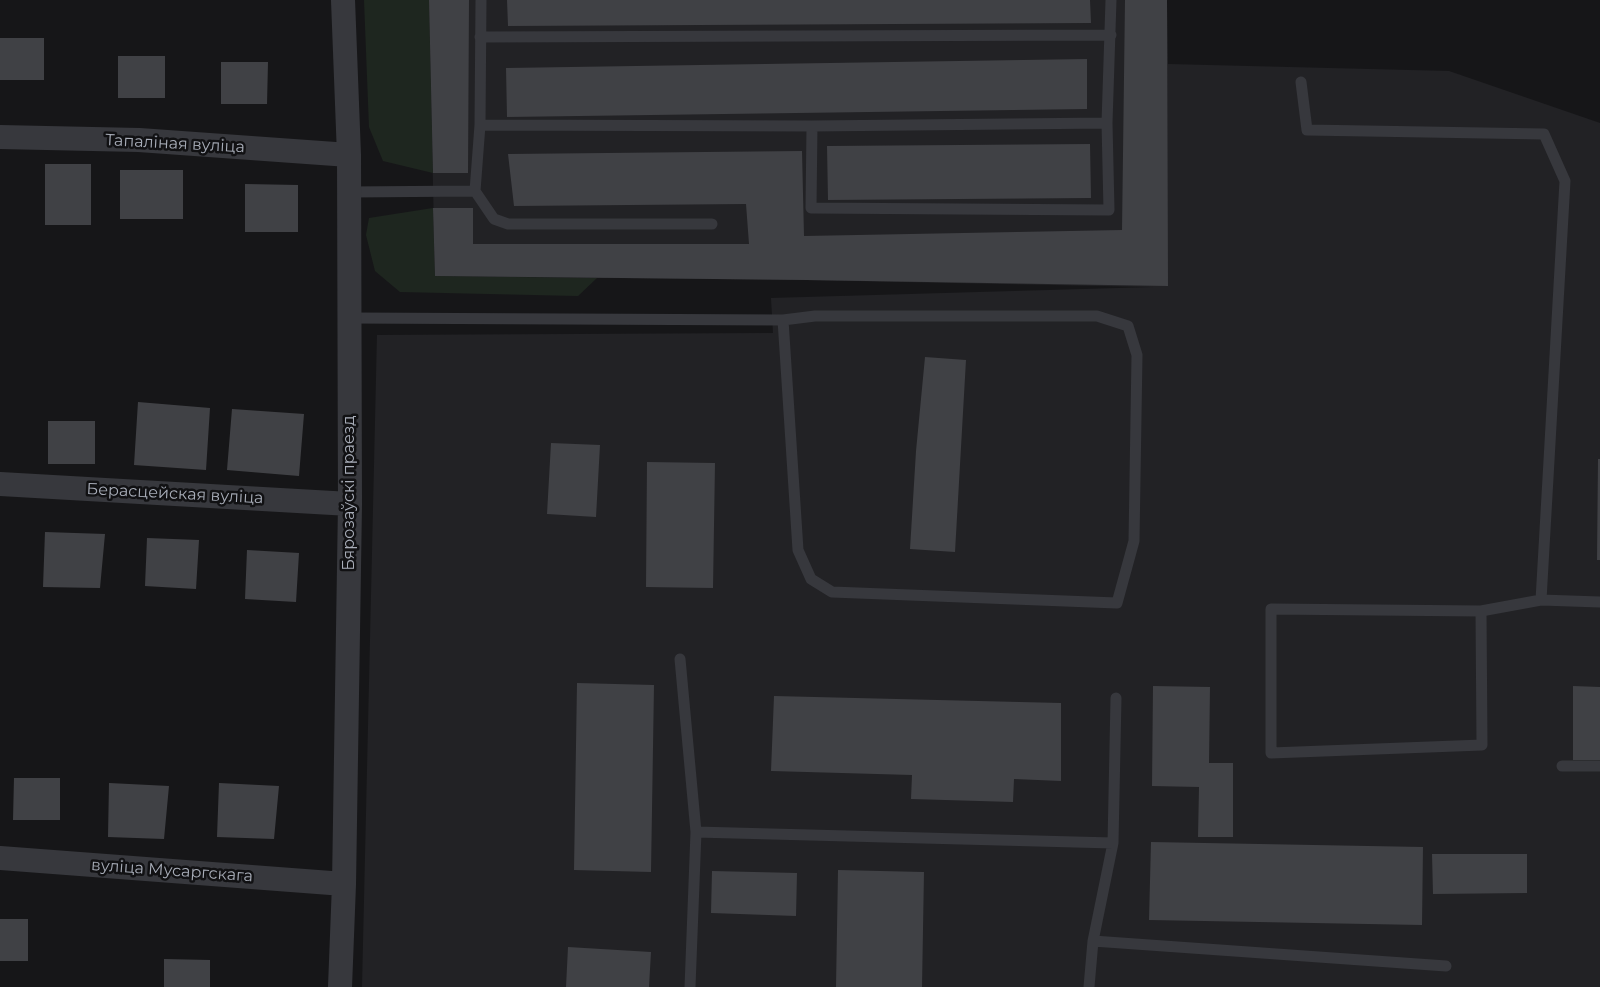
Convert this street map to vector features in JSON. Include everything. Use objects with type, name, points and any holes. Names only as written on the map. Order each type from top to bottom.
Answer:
[{"type":"street","name":"Бярозаўскі праезд","points":[[340,987],[344,884],[350,504],[350,192],[343,0]]},
{"type":"street","name":"Тапаліная вуліца","points":[[0,137],[139,140],[349,155]]},
{"type":"street","name":"Берасцейская вуліца","points":[[0,484],[350,504]]},
{"type":"street","name":"вуліца Мусаргскага","points":[[0,858],[344,884]]},
{"type":"lane","points":[[481,0],[480,124],[475,191],[494,219],[508,224],[712,224]]},
{"type":"lane","points":[[812,126],[811,208],[1109,210],[1107,123],[1111,35],[1110,0]]},
{"type":"lane","points":[[480,37],[1111,35]]},
{"type":"lane","points":[[1301,82],[1306,130],[1544,134],[1548,142],[1566,181],[1541,600]]},
{"type":"lane","points":[[480,124],[812,126],[1107,123]]},
{"type":"lane","points":[[350,192],[475,191]]},
{"type":"lane","points":[[350,318],[783,320],[815,316],[1097,316],[1128,326],[1136,355],[1134,541],[1117,602],[832,592],[811,579],[798,550],[783,320]]},
{"type":"lane","points":[[1481,611],[1482,745],[1271,753],[1271,609],[1481,611],[1541,600],[1600,602]]},
{"type":"lane","points":[[680,658],[696,832],[690,987]]},
{"type":"lane","points":[[1089,987],[1093,941],[1113,843],[1116,698]]},
{"type":"lane","points":[[1562,766],[1600,766]]},
{"type":"lane","points":[[696,832],[1113,843]]},
{"type":"lane","points":[[1093,941],[1446,966]]},
{"type":"shaded area","points":[[364,0],[429,0],[433,173],[383,161],[369,127]]},
{"type":"shaded area","points":[[429,0],[1167,0],[1168,64],[1449,71],[1600,123],[1600,987],[362,987],[377,335],[773,333],[771,298],[1153,287],[805,280],[435,276]]},
{"type":"shaded area","points":[[433,208],[435,276],[597,278],[578,296],[400,292],[375,271],[366,235],[369,218]]},
{"type":"building","points":[[429,0],[469,0],[468,173],[433,173]]},
{"type":"building","points":[[507,0],[1090,0],[1091,23],[508,26]]},
{"type":"building","points":[[1125,0],[1167,0],[1168,286],[435,276],[433,208],[473,208],[473,244],[749,244],[746,204],[514,206],[508,154],[802,151],[804,236],[1122,230]]},
{"type":"building","points":[[0,38],[44,38],[44,80],[0,80]]},
{"type":"building","points":[[118,56],[165,56],[165,98],[118,98]]},
{"type":"building","points":[[1087,59],[1087,109],[507,117],[506,68]]},
{"type":"building","points":[[221,62],[268,62],[267,104],[221,104]]},
{"type":"building","points":[[1090,144],[1091,198],[828,200],[827,146]]},
{"type":"building","points":[[45,164],[91,164],[91,225],[45,225]]},
{"type":"building","points":[[120,170],[183,170],[183,219],[120,219]]},
{"type":"building","points":[[245,184],[298,185],[298,232],[245,232]]},
{"type":"building","points":[[925,357],[966,360],[955,552],[910,549],[916,451]]},
{"type":"building","points":[[138,402],[210,408],[206,470],[134,465]]},
{"type":"building","points":[[232,409],[304,414],[299,476],[227,470]]},
{"type":"building","points":[[48,421],[95,421],[95,464],[48,464]]},
{"type":"building","points":[[551,443],[600,445],[596,517],[547,514]]},
{"type":"building","points":[[1598,459],[1600,459],[1600,560],[1597,560]]},
{"type":"building","points":[[647,462],[715,463],[713,588],[646,587]]},
{"type":"building","points":[[45,532],[105,534],[100,588],[43,587]]},
{"type":"building","points":[[147,538],[199,540],[196,589],[145,586]]},
{"type":"building","points":[[247,550],[299,553],[296,602],[245,599]]},
{"type":"building","points":[[577,683],[654,685],[651,872],[574,870]]},
{"type":"building","points":[[1153,686],[1210,687],[1209,763],[1233,763],[1233,837],[1198,837],[1199,787],[1152,786]]},
{"type":"building","points":[[1573,686],[1600,687],[1600,760],[1573,760]]},
{"type":"building","points":[[774,696],[1061,703],[1061,781],[1014,779],[1013,802],[911,799],[912,775],[771,771]]},
{"type":"building","points":[[14,778],[60,778],[60,820],[13,820]]},
{"type":"building","points":[[109,783],[169,786],[164,839],[108,837]]},
{"type":"building","points":[[219,783],[279,786],[274,839],[217,837]]},
{"type":"building","points":[[1151,842],[1423,847],[1422,925],[1149,920]]},
{"type":"building","points":[[1432,854],[1527,854],[1527,893],[1433,894]]},
{"type":"building","points":[[838,870],[924,872],[922,987],[836,987]]},
{"type":"building","points":[[712,871],[797,873],[796,916],[711,913]]},
{"type":"building","points":[[0,919],[28,919],[28,961],[0,961]]},
{"type":"building","points":[[568,947],[651,952],[649,987],[566,987]]},
{"type":"building","points":[[164,959],[210,960],[210,987],[164,987]]}]
